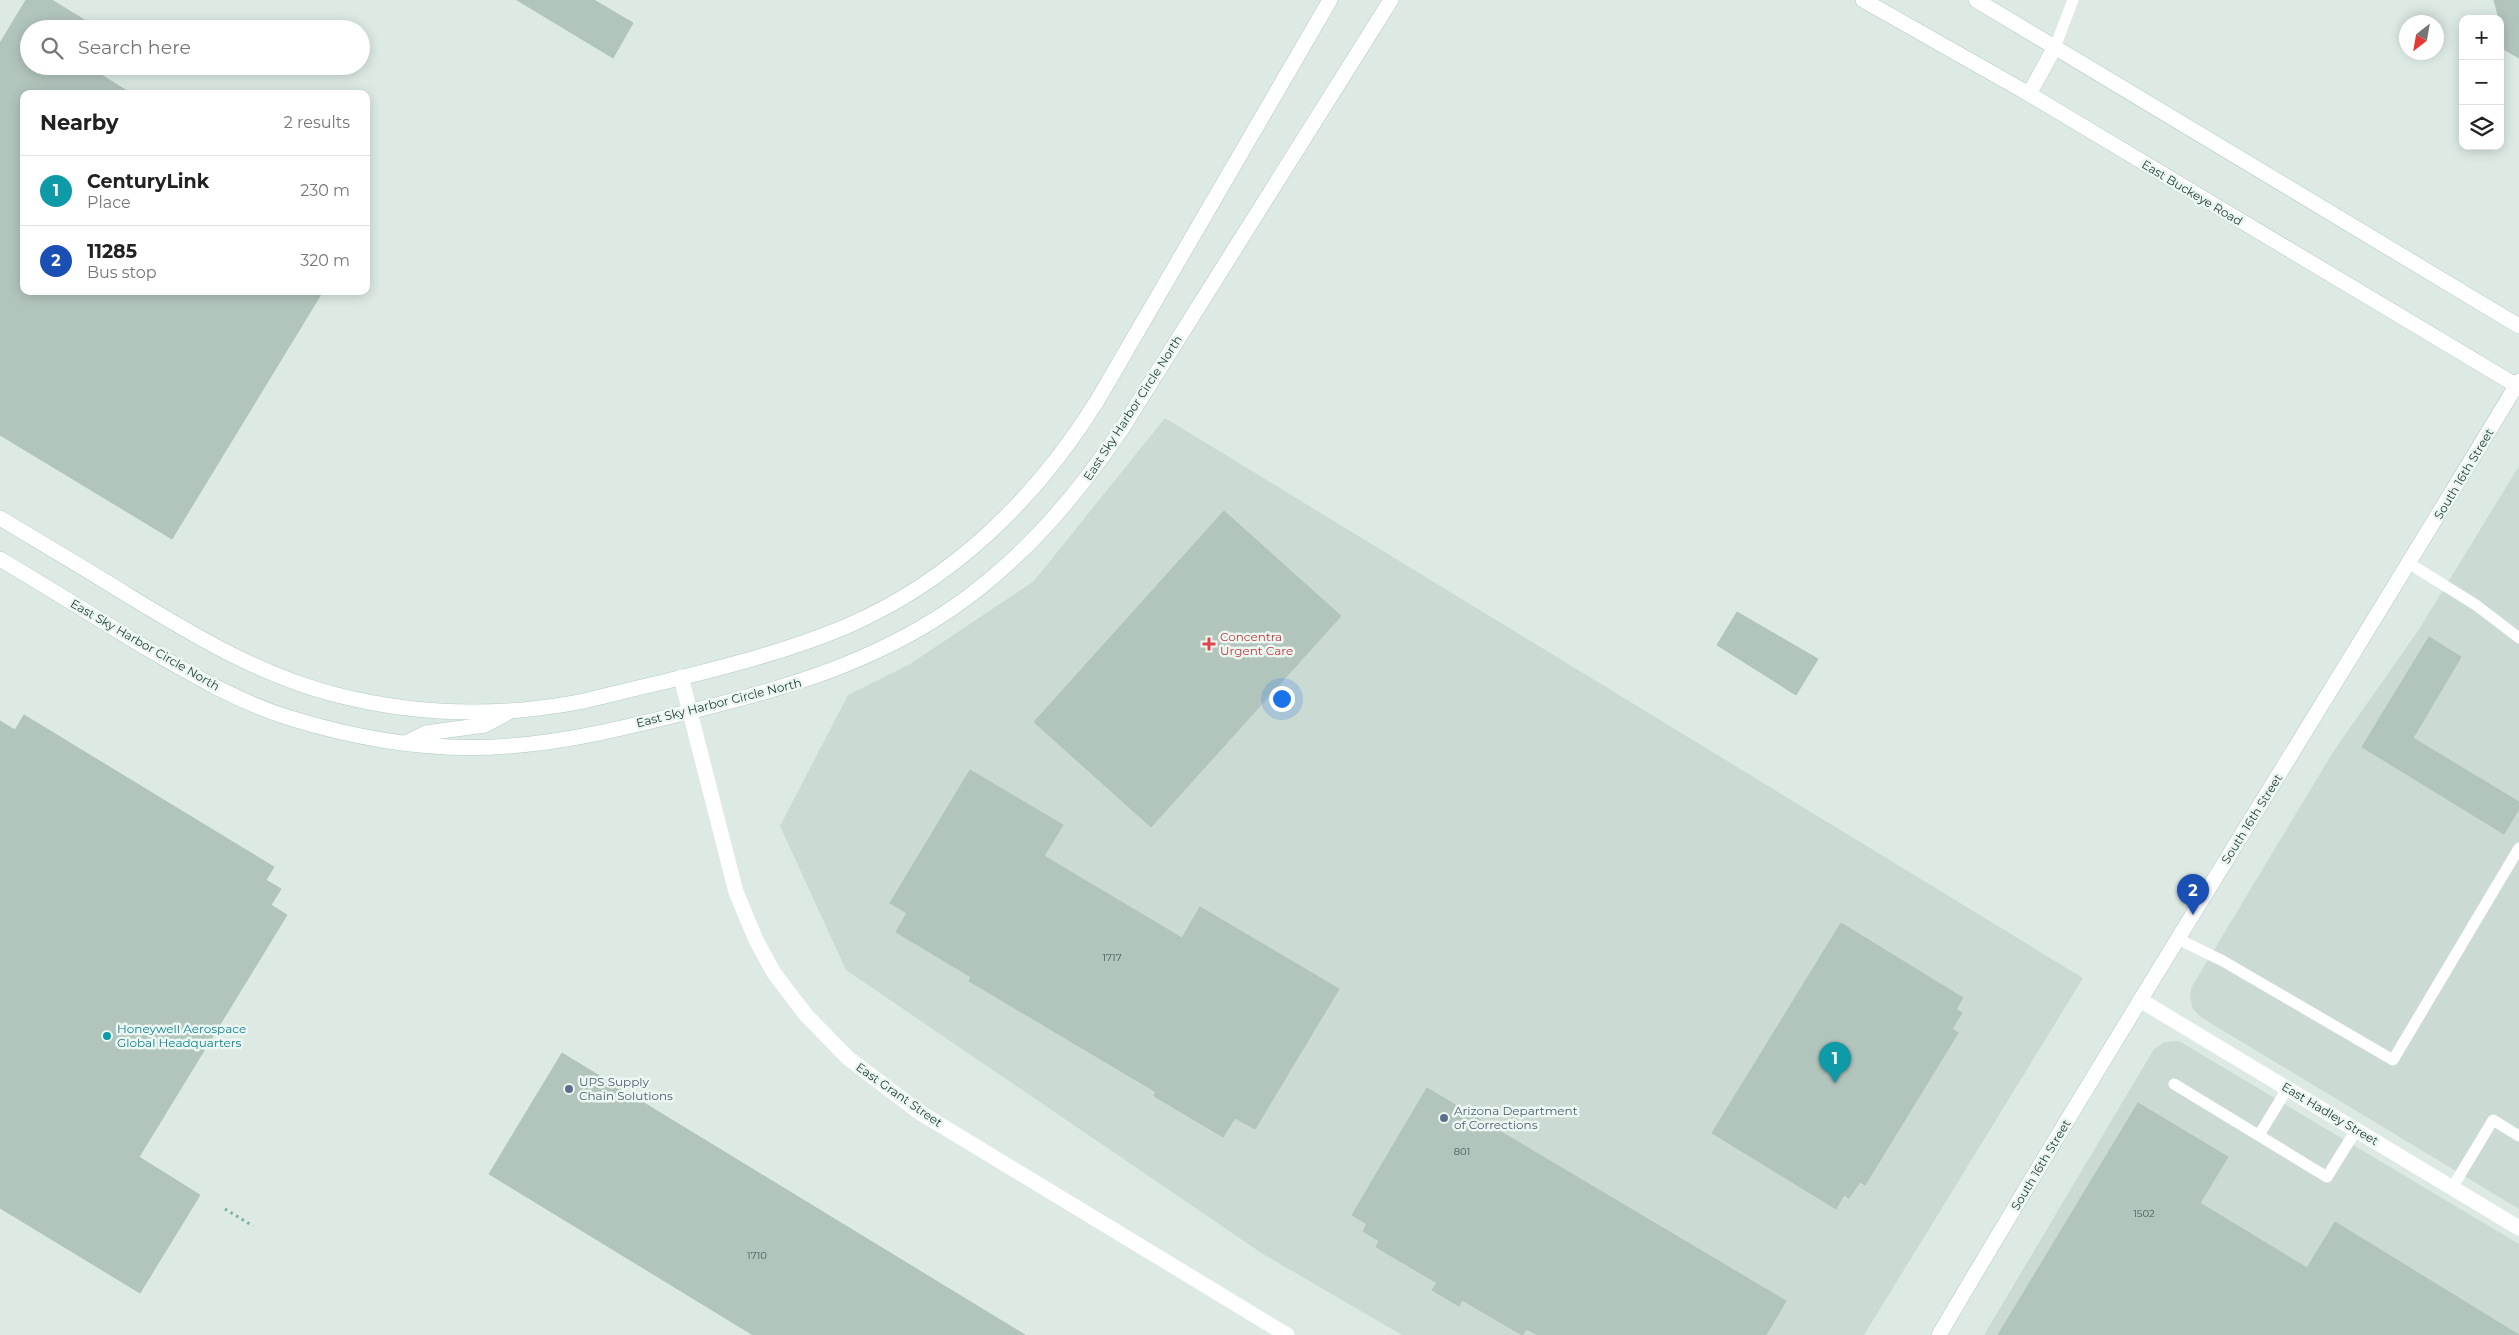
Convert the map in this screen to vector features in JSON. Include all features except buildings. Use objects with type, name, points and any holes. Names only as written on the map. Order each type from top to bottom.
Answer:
[{"type":"street","points":[[0,518],[229,655],[282,677],[336,695],[402,707],[460,712],[510,711],[578,702],[682,677],[815,639],[878,610],[934,577],[963,555],[1036,487],[1078,432],[1097,401],[1330,0]]},
{"type":"street","name":"East Sky Harbor Circle North","points":[[0,559],[224,692],[287,717],[316,726],[405,743],[476,747],[542,743],[580,737],[690,712],[807,680],[885,647],[958,604],[995,575],[1049,525],[1074,496],[1121,430],[1391,0]]},
{"type":"street","name":"East Buckeye Road","points":[[1863,0],[2029,94],[2518,385]]},
{"type":"street","points":[[1976,0],[2519,326]]},
{"type":"street","points":[[2029,94],[2055,47]]},
{"type":"street","name":"South 16th Street","points":[[1939,1335],[2140,1000],[2410,564],[2518,385]]},
{"type":"street","name":"East Grant Street","points":[[682,677],[736,892],[756,940],[774,973],[806,1015],[848,1058],[919,1112],[1287,1335]]},
{"type":"street","points":[[405,743],[426,733],[485,725],[510,711]]},
{"type":"street","name":"East Hadley Street","points":[[2140,1000],[2519,1228]]},
{"type":"lane","points":[[2055,47],[2072,0]]},
{"type":"lane","points":[[2410,564],[2476,605],[2519,638]]},
{"type":"lane","points":[[2178,939],[2223,961],[2393,1060],[2519,848]]},
{"type":"lane","points":[[2174,1084],[2327,1177],[2356,1130]]},
{"type":"lane","points":[[2259,1136],[2287,1089]]},
{"type":"lane","points":[[2452,1188],[2493,1120],[2519,1136]]},
{"type":"path","points":[[225,1209],[253,1226]]},
{"type":"shaded area","points":[[1165,418],[2083,978],[1864,1335],[1402,1335],[1263,1254],[846,970],[780,826],[848,695],[910,664],[1034,581]]},
{"type":"shaded area","points":[[2519,466],[2519,1209],[2202,1018],[2193,1009],[2190,998],[2191,988],[2335,749],[2418,631]]},
{"type":"shaded area","points":[[2179,1041],[2519,1244],[2519,1335],[1984,1335],[2154,1049],[2165,1042]]},
{"type":"place","name":"Concentra Urgent Care","points":[[1209,644]]},
{"type":"place","name":"11285","points":[[2193,915]]},
{"type":"place","name":"Honeywell Aerospace Global Headquarters","points":[[107,1036]]},
{"type":"place","name":"CenturyLink","points":[[1835,1083]]},
{"type":"place","name":"UPS Supply Chain Solutions","points":[[569,1089]]},
{"type":"place","name":"Arizona Department of Corrections","points":[[1444,1118]]}]
